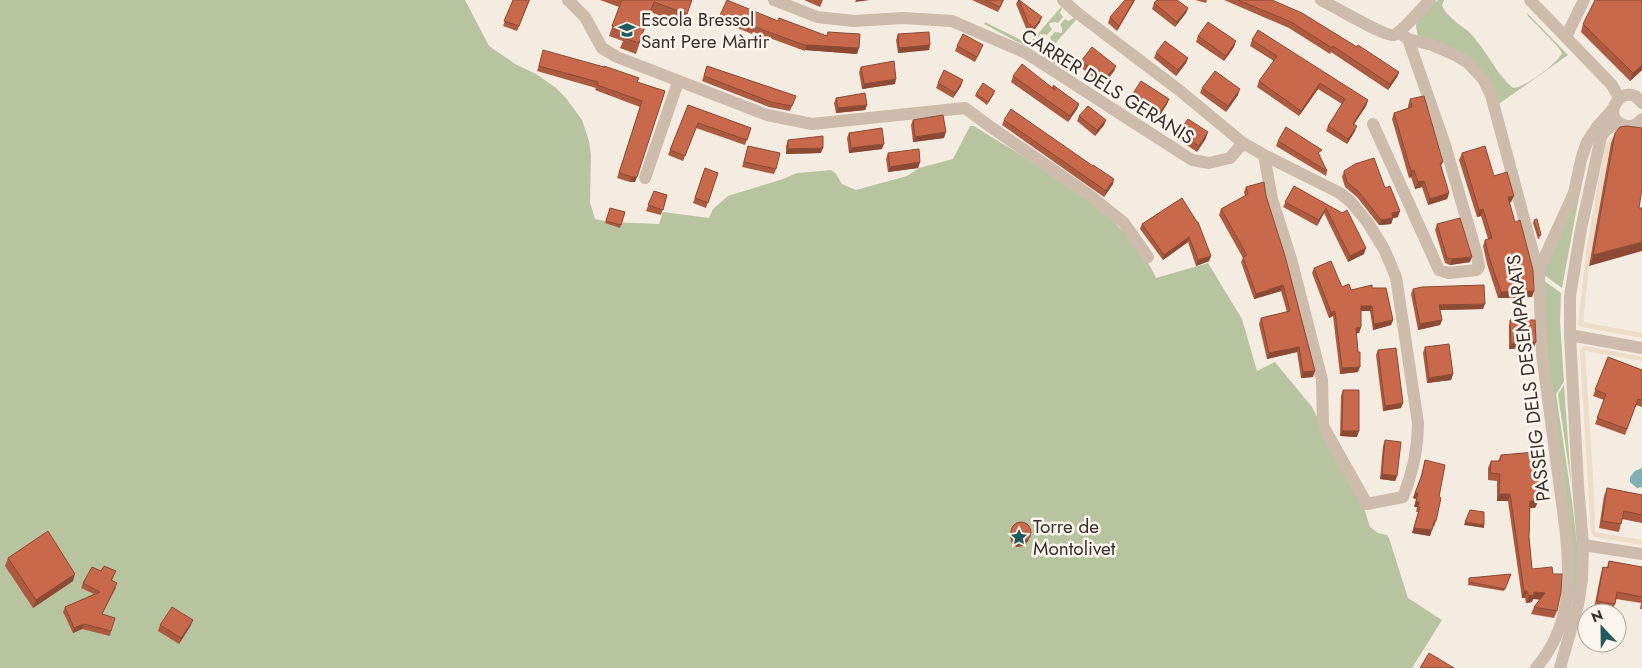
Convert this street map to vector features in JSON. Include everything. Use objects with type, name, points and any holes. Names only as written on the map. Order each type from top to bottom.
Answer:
[{"type":"street","points":[[568,0],[585,16],[602,48],[617,57],[767,115],[812,124],[966,108],[1088,194],[1124,223],[1148,257]]},
{"type":"street","name":"CARRER DELS GERANIS","points":[[774,0],[817,17],[854,21],[903,18],[952,21],[1026,53],[1192,160],[1209,162],[1230,158],[1243,143]]},
{"type":"street","name":"CARRER DELS GERANIS","points":[[1063,0],[1076,12],[1179,90],[1243,143],[1343,195],[1373,230],[1384,249],[1396,277],[1418,423],[1418,441],[1411,477],[1403,497],[1367,504],[1323,426],[1322,380],[1291,259],[1272,199],[1264,155]]},
{"type":"street","name":"PASSEIG DELS DESEMPARATS","points":[[1321,0],[1387,34],[1403,35],[1432,44],[1456,55],[1476,71],[1487,86],[1511,168],[1538,275],[1540,340],[1568,554],[1569,585],[1560,628],[1554,644],[1536,668]]},
{"type":"street","points":[[1373,124],[1439,270],[1449,274],[1477,270],[1479,267],[1477,255],[1444,142],[1403,35],[1430,0]]},
{"type":"street","points":[[1530,0],[1612,85],[1616,104],[1614,116],[1618,122],[1629,126],[1641,122]]},
{"type":"street","points":[[1566,37],[1584,0]]},
{"type":"street","points":[[645,178],[678,82]]},
{"type":"street","points":[[1538,275],[1541,264],[1574,193],[1580,160],[1587,142],[1616,104],[1627,95],[1640,96]]},
{"type":"street","points":[[1560,668],[1578,605],[1582,580],[1583,545],[1570,335],[1570,296],[1577,247],[1602,137],[1606,130],[1618,122]]},
{"type":"street","points":[[1570,335],[1642,348]]},
{"type":"street","points":[[1583,545],[1642,554]]},
{"type":"green space","points":[[0,0],[465,0],[489,46],[556,88],[582,120],[589,141],[591,155],[590,202],[595,219],[609,222],[659,224],[663,212],[709,218],[713,209],[728,196],[797,173],[831,170],[842,184],[856,190],[907,176],[919,168],[953,159],[970,126],[974,126],[1050,173],[1101,211],[1142,254],[1156,278],[1208,263],[1242,319],[1257,371],[1275,362],[1312,407],[1364,508],[1370,527],[1378,533],[1387,535],[1389,538],[1408,598],[1442,620],[1412,668],[0,668]]},
{"type":"green space","points":[[1438,0],[1444,0],[1442,6],[1445,11],[1476,39],[1501,76],[1513,88],[1525,84],[1538,76],[1496,106],[1485,78],[1418,37],[1417,20]]},
{"type":"green space","points":[[1061,7],[1060,13],[1063,17],[1058,23],[1050,23],[1049,25],[1052,29],[1047,35],[1040,34],[1039,37],[1042,42],[1032,44],[1029,48],[984,24],[985,22],[1029,44]]},
{"type":"green space","points":[[1527,13],[1568,55],[1541,74],[1562,53]]},
{"type":"green space","points":[[1074,18],[1076,20],[1045,55],[1068,69],[1067,72],[1042,56],[1043,47],[1044,44],[1051,45],[1050,37],[1055,32],[1062,33],[1060,25],[1065,19],[1068,21]]},
{"type":"green space","points":[[1580,191],[1562,288],[1544,275],[1547,264]]},
{"type":"green space","points":[[1543,280],[1561,293],[1560,321],[1564,382],[1556,394],[1578,552],[1578,581],[1571,607],[1545,346]]},
{"type":"green space","points":[[1564,385],[1571,483],[1558,394]]},
{"type":"shaded area","points":[[1614,135],[1610,147],[1589,266],[1583,322],[1642,333],[1642,338],[1581,327],[1578,324],[1587,245],[1605,147],[1608,140]]},
{"type":"shaded area","points":[[1585,346],[1642,357],[1642,361],[1585,351],[1595,532],[1642,540],[1642,545],[1595,537],[1591,533],[1580,351]]},
{"type":"water","points":[[1642,468],[1642,487],[1637,488],[1630,482],[1630,477],[1635,471]]},
{"type":"building","points":[[513,0],[529,0],[519,26],[504,21]]},
{"type":"building","name":"Escola Bressol Sant Pere Màrtir","points":[[622,0],[692,0],[687,14],[654,2],[639,43],[624,38],[626,31],[612,26]]},
{"type":"building","points":[[727,0],[778,21],[779,18],[827,36],[828,32],[860,34],[859,48],[807,46],[755,27],[754,29],[720,15]]},
{"type":"building","points":[[985,0],[1003,0],[1000,7]]},
{"type":"building","points":[[1019,0],[1042,17],[1034,28],[1028,23]]},
{"type":"building","points":[[1125,0],[1134,0],[1119,26],[1110,17]]},
{"type":"building","points":[[1157,0],[1177,0],[1188,8],[1177,22],[1154,3]]},
{"type":"building","points":[[1238,0],[1272,0],[1302,13],[1357,47],[1358,45],[1399,72],[1390,84],[1333,46],[1332,48],[1291,22]]},
{"type":"building","points":[[1595,0],[1642,0],[1642,65],[1633,73],[1583,24]]},
{"type":"building","points":[[1208,22],[1236,41],[1226,56],[1198,36]]},
{"type":"building","points":[[1258,30],[1368,100],[1353,124],[1357,126],[1348,139],[1328,126],[1345,99],[1320,83],[1301,111],[1259,81],[1277,56],[1252,40]]},
{"type":"building","points":[[929,32],[930,45],[899,48],[898,34]]},
{"type":"building","points":[[963,34],[983,45],[977,57],[957,46]]},
{"type":"building","points":[[1165,41],[1188,58],[1178,70],[1156,53]]},
{"type":"building","points":[[1092,47],[1116,66],[1105,79],[1081,61]]},
{"type":"building","points":[[543,50],[604,66],[639,78],[637,82],[665,91],[637,177],[619,173],[642,101],[597,85],[598,82],[539,66]]},
{"type":"building","points":[[894,61],[896,79],[864,84],[861,67]]},
{"type":"building","points":[[1022,64],[1055,90],[1053,85],[1079,104],[1070,116],[1013,76]]},
{"type":"building","points":[[707,66],[796,96],[792,106],[771,102],[704,76]]},
{"type":"building","points":[[944,70],[963,80],[955,93],[938,83]]},
{"type":"building","points":[[1215,71],[1240,89],[1228,106],[1202,88]]},
{"type":"building","points":[[1141,81],[1169,99],[1160,113],[1132,95]]},
{"type":"building","points":[[983,83],[995,91],[988,102],[976,94]]},
{"type":"building","points":[[865,93],[867,105],[838,108],[836,98]]},
{"type":"building","points":[[1424,96],[1443,162],[1440,163],[1449,193],[1430,199],[1424,181],[1418,182],[1414,170],[1411,171],[1394,113],[1412,107],[1410,99]]},
{"type":"building","points":[[688,105],[751,128],[747,140],[698,123],[685,156],[670,150]]},
{"type":"building","points":[[1088,106],[1106,120],[1097,130],[1079,116]]},
{"type":"building","points":[[1011,109],[1114,179],[1106,191],[1004,120]]},
{"type":"building","points":[[943,115],[946,132],[915,137],[913,120]]},
{"type":"building","points":[[1188,119],[1208,132],[1199,146],[1178,133]]},
{"type":"building","points":[[1286,127],[1322,150],[1318,153],[1327,171],[1278,141]]},
{"type":"building","points":[[1620,127],[1642,128],[1642,188],[1639,208],[1642,208],[1642,242],[1593,255],[1615,133]]},
{"type":"building","points":[[882,128],[884,144],[851,148],[849,133]]},
{"type":"building","points":[[823,136],[823,148],[788,149],[788,140]]},
{"type":"building","points":[[748,146],[780,153],[776,169],[744,162]]},
{"type":"building","points":[[1485,146],[1494,176],[1507,172],[1514,196],[1508,197],[1515,222],[1520,220],[1533,270],[1534,291],[1501,292],[1489,257],[1485,240],[1492,238],[1483,209],[1479,210],[1462,153]]},
{"type":"building","points":[[919,149],[920,162],[890,167],[888,153]]},
{"type":"building","points":[[1374,158],[1385,188],[1390,186],[1400,211],[1392,213],[1393,218],[1381,220],[1359,192],[1347,182],[1344,171],[1355,164]]},
{"type":"building","points":[[705,168],[718,173],[708,203],[695,198]]},
{"type":"building","points":[[1264,182],[1266,196],[1285,256],[1315,371],[1303,372],[1299,347],[1269,353],[1261,318],[1290,311],[1283,285],[1256,294],[1243,257],[1247,255],[1221,209],[1248,194],[1246,187]]},
{"type":"building","points":[[1294,186],[1342,213],[1347,210],[1366,248],[1350,256],[1326,208],[1319,220],[1285,202]]},
{"type":"building","points":[[654,191],[667,195],[663,210],[648,205]]},
{"type":"building","points":[[1182,198],[1198,222],[1211,256],[1198,260],[1189,237],[1164,255],[1142,224]]},
{"type":"building","points":[[610,208],[625,212],[621,225],[606,221]]},
{"type":"building","points":[[1460,218],[1472,257],[1447,258],[1437,224]]},
{"type":"building","points":[[1537,219],[1541,235],[1539,236],[1534,220]]},
{"type":"building","points":[[1331,261],[1342,287],[1349,284],[1351,290],[1372,285],[1372,288],[1386,288],[1393,320],[1374,324],[1372,306],[1361,306],[1361,327],[1356,328],[1358,352],[1360,352],[1360,367],[1342,368],[1335,311],[1331,312],[1314,268]]},
{"type":"building","points":[[1484,285],[1485,304],[1439,305],[1442,320],[1420,324],[1413,289]]},
{"type":"building","points":[[1510,320],[1535,320],[1536,342],[1511,344]]},
{"type":"building","points":[[1449,344],[1453,374],[1429,378],[1425,347]]},
{"type":"building","points":[[1396,348],[1403,403],[1385,406],[1378,350]]},
{"type":"building","points":[[1608,357],[1642,370],[1642,400],[1638,399],[1627,429],[1597,418],[1606,394],[1595,390]]},
{"type":"building","points":[[1343,390],[1359,390],[1359,431],[1342,431]]},
{"type":"building","points":[[1385,440],[1401,442],[1397,476],[1382,474]]},
{"type":"building","points":[[1535,452],[1537,481],[1542,482],[1541,495],[1538,497],[1538,501],[1530,501],[1529,537],[1532,569],[1552,567],[1553,574],[1562,574],[1557,611],[1534,607],[1545,593],[1534,592],[1534,595],[1529,596],[1527,591],[1524,591],[1510,494],[1499,494],[1500,474],[1490,473],[1491,461],[1500,461],[1501,455]]},
{"type":"building","points":[[1425,460],[1445,465],[1439,497],[1441,498],[1432,530],[1414,528],[1420,507],[1418,507],[1419,502],[1416,502],[1418,493],[1415,493]]},
{"type":"building","points":[[1607,488],[1642,495],[1642,515],[1624,511],[1621,524],[1602,521]]},
{"type":"building","points":[[1470,510],[1484,512],[1484,525],[1465,522]]},
{"type":"building","points":[[1021,522],[1028,525],[1031,532],[1028,539],[1021,542],[1014,539],[1011,532],[1014,525]]},
{"type":"building","points":[[48,531],[75,574],[36,600],[8,558]]},
{"type":"building","points":[[1609,561],[1642,567],[1642,597],[1617,592],[1615,603],[1597,601],[1603,567],[1608,568]]},
{"type":"building","points":[[104,566],[116,571],[111,580],[117,583],[102,614],[115,618],[111,631],[84,624],[74,628],[65,607],[100,592],[83,583],[92,567],[101,571]]},
{"type":"building","points":[[1511,574],[1505,589],[1469,582],[1469,578]]},
{"type":"building","points":[[172,607],[193,620],[181,638],[160,625]]},
{"type":"building","points":[[1429,653],[1454,668],[1420,668]]},
{"type":"place","name":"Escola Bressol Sant Pere Màrtir","points":[[627,30]]},
{"type":"place","name":"Torre de Montolivet","points":[[1019,537]]}]
